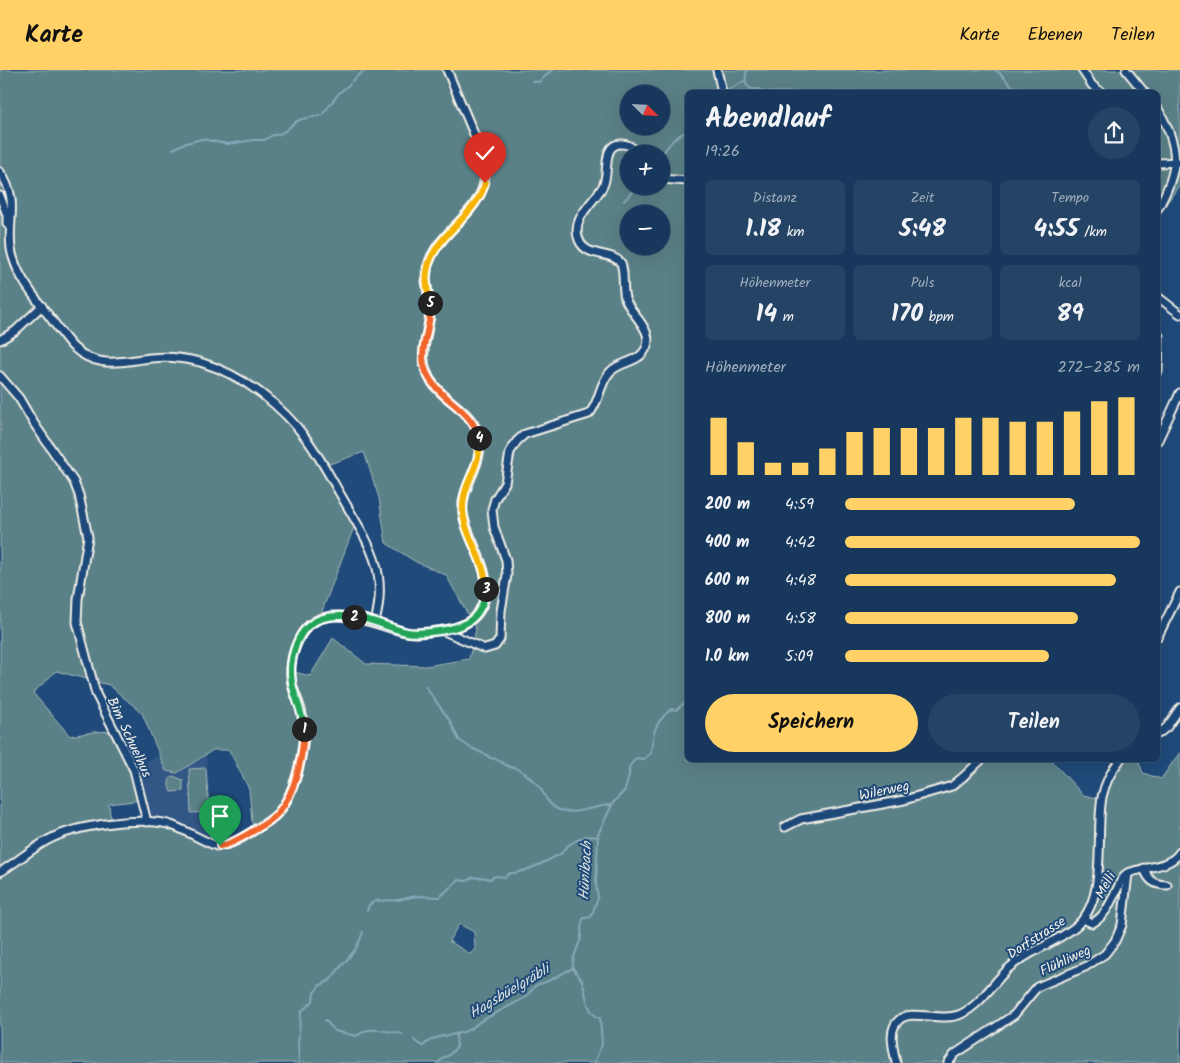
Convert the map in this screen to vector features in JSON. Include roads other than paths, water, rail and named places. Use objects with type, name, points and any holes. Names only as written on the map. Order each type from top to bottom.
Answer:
[{"type":"street","points":[[0,872],[41,844],[64,832],[90,826],[158,822],[176,827],[214,845],[220,846],[236,841],[274,817],[285,802],[293,784],[303,740],[302,715],[291,677],[292,657],[298,640],[307,627],[314,621],[325,618],[349,616],[413,633],[444,631],[460,627],[473,618],[484,602],[486,585],[483,569],[464,517],[463,506],[479,457],[479,437],[470,418],[433,384],[425,369],[423,355],[430,312],[426,284],[428,267],[434,253],[477,200],[484,188],[486,178],[486,167],[482,153],[446,70]]},
{"type":"street","points":[[717,70],[722,90]]},
{"type":"street","points":[[1082,70],[1092,85],[1098,90]]},
{"type":"street","points":[[1126,70],[1142,90]]},
{"type":"street","points":[[1160,112],[1175,134],[1180,161],[1174,181],[1160,205]]},
{"type":"street","points":[[444,631],[480,647],[488,648],[497,644],[502,634],[501,618],[507,575],[506,560],[494,527],[492,509],[495,499],[505,483],[510,452],[517,441],[526,434],[589,414],[594,408],[602,385],[609,373],[618,365],[639,357],[646,348],[645,328],[632,312],[625,299],[621,263],[615,258],[587,250],[580,242],[577,231],[580,216],[605,183],[610,149],[617,144],[627,145]]},
{"type":"street","points":[[1160,163],[1180,161]]},
{"type":"street","points":[[0,172],[10,192],[12,252],[18,271],[72,346],[88,357],[106,363],[180,358],[200,362],[222,370],[264,396],[285,414],[309,442],[374,554],[380,581],[380,598],[375,622]]},
{"type":"street","points":[[670,180],[685,181]]},
{"type":"street","points":[[0,196],[7,215],[8,230],[11,236]]},
{"type":"street","points":[[1160,299],[1180,314]]},
{"type":"street","points":[[0,340],[15,331],[42,306]]},
{"type":"street","name":"Bim Schuelhus","points":[[0,376],[19,398],[74,482],[79,495],[88,537],[76,619],[99,699],[134,770],[147,822]]},
{"type":"street","points":[[1160,425],[1180,393]]},
{"type":"street","points":[[1160,632],[1180,592]]},
{"type":"street","points":[[1160,733],[1180,708]]},
{"type":"street","name":"Wilerweg","points":[[785,827],[801,819],[904,800],[952,786],[964,778],[979,762]]},
{"type":"street","name":"Dorfstrasse","points":[[896,1063],[892,1034],[899,1019],[910,1014],[943,1018],[961,1014],[974,1005],[1010,968],[1069,931],[1082,919],[1090,906],[1094,893],[1104,790],[1109,776],[1119,762]]},
{"type":"street","name":"Melli","points":[[1082,919],[1092,923],[1100,916],[1128,873],[1168,863],[1175,859],[1180,852]]},
{"type":"street","points":[[1144,868],[1153,883],[1167,885]]},
{"type":"street","name":"Flühliweg","points":[[948,1063],[955,1054],[1014,1015],[1037,987],[1085,967],[1105,954],[1115,941],[1122,925],[1128,873]]},
{"type":"waterway","points":[[352,81],[368,70]]},
{"type":"waterway","points":[[532,81],[539,82],[552,70]]},
{"type":"waterway","name":"Hünibach","points":[[747,70],[746,82],[748,87],[760,90]]},
{"type":"waterway","points":[[995,70],[1011,85],[1028,90]]},
{"type":"waterway","points":[[728,90],[744,81]]},
{"type":"waterway","points":[[173,149],[201,139],[228,144],[264,140],[273,135],[280,134],[299,120],[322,115],[339,93],[350,84]]},
{"type":"waterway","points":[[669,145],[679,135],[685,133]]},
{"type":"waterway","points":[[624,201],[629,195]]},
{"type":"waterway","points":[[425,686],[450,721],[459,740],[490,758],[523,772],[534,781],[548,802],[555,808],[568,812],[612,805]]},
{"type":"waterway","name":"Hünibach","points":[[594,1063],[602,1044],[600,1018],[589,1007],[582,981],[573,965],[581,938],[581,926],[584,918],[591,917],[598,898],[596,885],[598,834],[613,803],[625,790],[629,767],[636,758],[644,759],[651,753],[655,729],[661,719],[671,709],[676,710],[685,702]]},
{"type":"waterway","points":[[367,911],[369,905],[375,901],[398,900],[416,896],[440,897],[458,880],[467,881],[473,877],[489,879],[496,876],[505,877],[510,873],[529,869],[562,853],[569,845],[586,836]]},
{"type":"waterway","points":[[588,836],[598,837]]},
{"type":"waterway","points":[[299,1063],[298,1044],[301,1012],[313,1001],[314,993],[319,986],[329,981],[355,950],[363,932]]},
{"type":"waterway","name":"Hagsbüelgräbli","points":[[414,1040],[423,1046],[435,1038],[464,1032],[526,997],[536,985],[573,968]]},
{"type":"waterway","name":"Hagsbüelgräbli","points":[[325,1020],[335,1031],[356,1036],[368,1030],[402,1034]]},
{"type":"waterway","name":"Hagsbüelgräbli","points":[[438,1063],[457,1047],[456,1035]]}]
